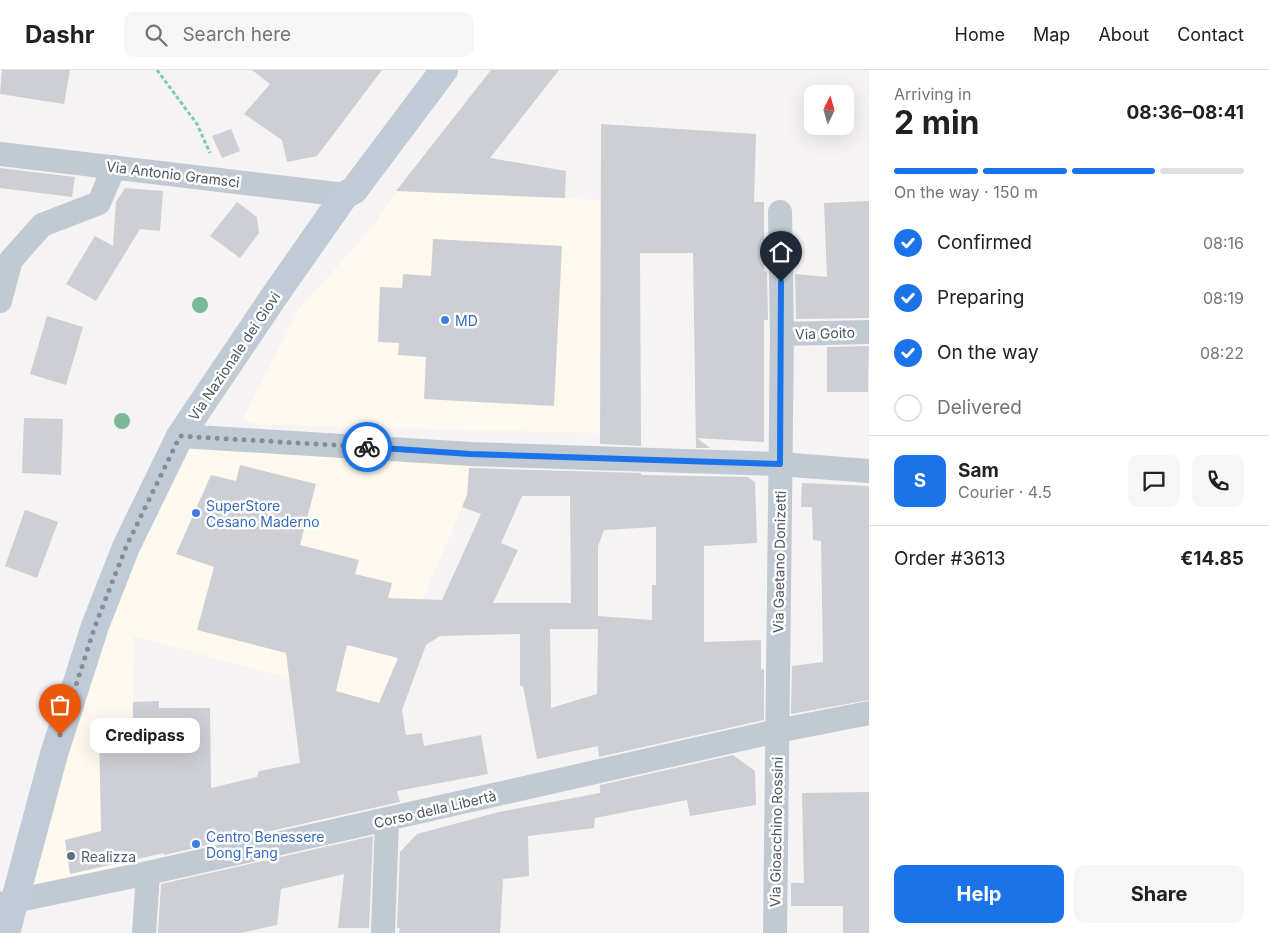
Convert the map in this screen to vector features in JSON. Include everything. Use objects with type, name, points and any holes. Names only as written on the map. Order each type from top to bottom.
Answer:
[{"type":"main road","name":"Via Nazionale dei Giovi","points":[[6,933],[7,903],[95,626],[126,547],[180,436],[274,295],[345,195],[354,190],[444,70]]},
{"type":"street","name":"Via Antonio Gramsci","points":[[0,154],[345,195]]},
{"type":"street","points":[[0,301],[11,260],[42,225],[99,203],[114,167]]},
{"type":"street","name":"Via Gaetano Donizetti","points":[[778,731],[782,334],[780,212]]},
{"type":"street","name":"Via Goito","points":[[782,334],[869,332]]},
{"type":"street","points":[[180,436],[470,454],[780,464],[869,471]]},
{"type":"street","name":"Corso della Libertà","points":[[7,903],[387,820],[778,731],[869,713]]},
{"type":"street","name":"Via Gioacchino Rossini","points":[[775,933],[778,731]]},
{"type":"street","points":[[384,933],[387,820]]},
{"type":"street","points":[[144,933],[148,873]]},
{"type":"path","points":[[157,70],[190,114],[203,136],[212,158],[216,180]]},
{"type":"shaded area","points":[[396,191],[601,200],[600,433],[259,425],[243,419],[299,309],[372,228]]},
{"type":"shaded area","points":[[180,436],[471,454],[467,495],[379,703],[134,636],[130,877],[14,903],[54,754]]},
{"type":"building","points":[[2,70],[70,70],[64,104],[0,94]]},
{"type":"building","points":[[252,70],[382,70],[317,156],[287,162],[282,140],[244,114],[270,84]]},
{"type":"building","points":[[491,70],[559,70],[490,158],[566,171],[565,198],[396,191]]},
{"type":"building","points":[[601,124],[756,134],[754,202],[764,202],[764,271],[767,272],[768,320],[764,320],[764,442],[697,438],[710,448],[696,448],[693,253],[640,253],[641,446],[600,444]]},
{"type":"building","points":[[231,129],[240,151],[222,158],[212,136]]},
{"type":"building","points":[[0,168],[75,177],[72,197],[0,188]]},
{"type":"building","points":[[125,188],[163,191],[160,231],[140,229],[96,301],[66,284],[95,236],[113,246],[116,202]]},
{"type":"building","points":[[869,201],[869,318],[796,319],[795,274],[827,277],[824,203]]},
{"type":"building","points":[[237,202],[257,217],[259,233],[240,258],[210,236]]},
{"type":"building","points":[[433,239],[562,246],[554,406],[424,399],[426,357],[398,355],[399,343],[378,342],[380,287],[402,288],[403,274],[431,276]]},
{"type":"building","points":[[47,316],[83,327],[66,385],[30,374]]},
{"type":"building","points":[[869,346],[868,392],[827,392],[827,347]]},
{"type":"building","points":[[24,418],[63,419],[61,475],[22,473]]},
{"type":"building","points":[[240,465],[316,484],[300,545],[359,560],[355,574],[392,583],[388,598],[442,600],[481,514],[462,507],[467,495],[469,468],[748,477],[755,482],[757,543],[704,546],[704,642],[761,640],[761,670],[764,669],[764,720],[599,757],[598,746],[537,759],[523,686],[520,686],[520,634],[440,636],[426,645],[402,710],[406,735],[422,733],[424,746],[481,735],[488,774],[397,791],[400,802],[70,874],[65,840],[101,831],[99,726],[133,726],[133,702],[159,701],[159,708],[210,708],[211,788],[257,777],[259,771],[300,763],[286,653],[197,630],[214,567],[176,554],[211,475],[236,481]],"holes":[[[522,496],[570,496],[571,603],[493,603],[518,550],[501,543]],[[656,527],[656,585],[652,585],[652,620],[598,616],[598,546],[604,530]],[[550,629],[598,629],[597,694],[551,708]],[[347,645],[398,658],[379,703],[336,691]]]},
{"type":"building","points":[[802,483],[869,486],[869,700],[791,714],[792,666],[823,662],[821,541],[813,540],[812,507],[801,507]]},
{"type":"building","points":[[25,510],[58,522],[37,578],[5,566]]},
{"type":"building","points":[[733,755],[755,771],[756,805],[690,816],[687,800],[595,818],[594,828],[528,836],[529,876],[503,879],[500,933],[399,933],[400,928],[397,928],[400,852],[417,834],[499,812],[600,793],[600,785]]},
{"type":"building","points":[[869,792],[869,933],[843,933],[843,906],[791,906],[791,883],[804,883],[802,793]]},
{"type":"building","points":[[373,836],[369,928],[338,928],[344,874],[281,889],[277,925],[241,933],[158,933],[161,884]]},
{"type":"way so far","points":[[60,735],[95,626],[126,547],[180,436],[367,447]]},
{"type":"place","name":"MD","points":[[445,320]]},
{"type":"place","name":"SuperStore Cesano Maderno","points":[[196,513]]},
{"type":"place","name":"Credipass","points":[[60,735]]},
{"type":"place","name":"Centro Benessere Dong Fang","points":[[196,844]]},
{"type":"place","name":"Realizza","points":[[71,856]]},
{"type":"route","points":[[367,447],[470,454],[780,464],[781,282]]}]
